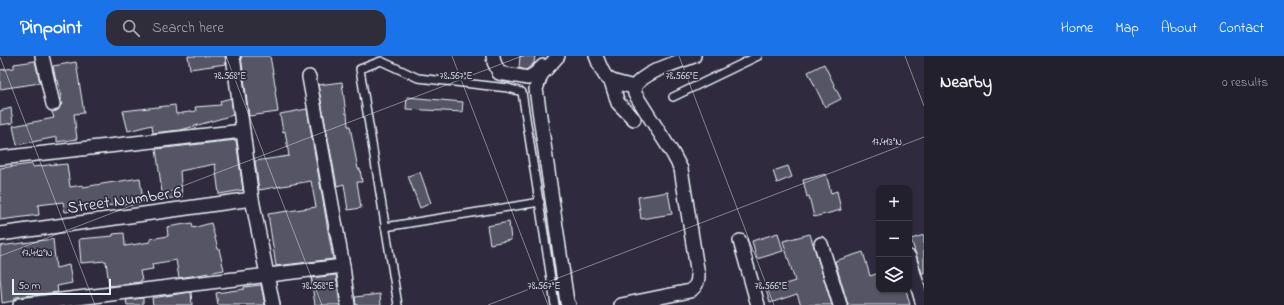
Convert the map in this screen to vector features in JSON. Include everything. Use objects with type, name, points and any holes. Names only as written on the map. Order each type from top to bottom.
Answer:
[{"type":"street","points":[[42,56],[53,104]]},
{"type":"street","points":[[233,56],[252,199],[273,305]]},
{"type":"street","points":[[493,56],[499,73],[528,78],[536,74],[552,56]]},
{"type":"street","points":[[558,56],[541,75],[536,89],[567,302],[569,305]]},
{"type":"street","points":[[596,56],[604,76],[611,81],[634,87]]},
{"type":"street","points":[[621,305],[690,291],[698,282],[681,169],[635,94],[634,87],[639,81],[649,74],[694,56]]},
{"type":"street","points":[[309,77],[343,266],[348,305]]},
{"type":"street","points":[[611,81],[618,103],[634,119]]},
{"type":"street","points":[[0,158],[243,131]]},
{"type":"street","name":"Street Number 6","points":[[0,234],[252,199]]},
{"type":"street","points":[[740,241],[758,305]]},
{"type":"street","points":[[821,244],[840,305]]},
{"type":"street","points":[[20,305],[343,266]]},
{"type":"street","points":[[912,267],[923,305]]},
{"type":"lane","points":[[673,97],[758,56]]},
{"type":"lane","points":[[398,305],[360,69],[381,59],[418,78],[508,88],[522,92],[555,305]]},
{"type":"lane","points":[[385,227],[540,202]]},
{"type":"building","points":[[188,56],[225,56],[226,64],[190,69]]},
{"type":"building","points":[[241,56],[270,56],[278,112],[249,116]]},
{"type":"building","points":[[520,56],[535,56],[534,63],[526,70],[519,68]]},
{"type":"building","points":[[35,61],[40,83],[0,89],[0,70],[14,68],[14,64]]},
{"type":"building","points":[[76,62],[84,113],[74,114],[77,139],[57,142],[57,137],[17,145],[13,126],[54,118],[52,112],[58,110],[62,104],[58,80],[56,81],[53,66]]},
{"type":"building","points":[[824,64],[841,99],[825,107],[808,72]]},
{"type":"building","points":[[342,82],[348,126],[350,126],[362,182],[357,182],[361,208],[348,210],[344,184],[337,186],[318,85]]},
{"type":"building","points":[[407,97],[463,102],[462,112],[406,109]]},
{"type":"building","points":[[231,98],[233,115],[181,130],[153,133],[152,125],[128,131],[123,111],[175,105],[176,114],[196,111],[195,107],[221,105],[220,101]]},
{"type":"building","points":[[11,108],[13,123],[0,125],[0,111]]},
{"type":"building","points":[[307,109],[333,259],[276,266],[268,214],[316,207],[311,181],[259,190],[255,161],[289,156],[285,131],[283,132],[280,114]]},
{"type":"building","points":[[236,140],[243,190],[219,194],[215,164],[180,171],[182,197],[163,199],[156,149]]},
{"type":"building","points":[[32,164],[33,167],[67,164],[70,187],[83,185],[83,187],[140,178],[143,202],[130,205],[129,203],[65,212],[63,202],[38,205],[39,215],[0,220],[0,168]]},
{"type":"building","points":[[788,166],[792,177],[777,183],[773,171]]},
{"type":"building","points":[[420,172],[431,203],[420,208],[408,176]]},
{"type":"building","points":[[826,174],[831,193],[837,191],[841,210],[814,217],[803,180]]},
{"type":"building","points":[[668,192],[672,214],[641,219],[638,197]]},
{"type":"building","points":[[509,222],[511,240],[490,244],[487,226]]},
{"type":"building","points":[[192,223],[193,228],[211,223],[224,270],[179,278],[176,260],[152,264],[153,269],[140,271],[142,281],[140,282],[109,286],[106,261],[81,263],[79,239],[113,236],[113,234],[124,233],[125,246],[150,242],[150,239],[168,236],[167,227]]},
{"type":"building","points":[[778,233],[783,251],[757,259],[752,241]]},
{"type":"building","points":[[810,234],[832,305],[801,305],[797,294],[770,303],[766,290],[795,281],[783,241]]},
{"type":"building","points":[[924,235],[924,273],[922,273],[912,239]]},
{"type":"building","points":[[53,239],[56,268],[69,265],[72,283],[57,286],[58,292],[16,297],[13,301],[2,303],[0,246]]},
{"type":"building","points":[[863,252],[870,276],[876,274],[876,293],[907,293],[910,305],[848,305],[835,261]]},
{"type":"building","points":[[336,275],[340,305],[315,305],[311,278]]},
{"type":"building","points":[[261,285],[265,305],[218,305],[216,293]]},
{"type":"building","points":[[191,292],[192,305],[153,305],[152,298]]},
{"type":"building","points":[[380,294],[381,305],[356,305],[355,297]]},
{"type":"building","points":[[143,298],[143,305],[127,305],[126,300]]}]
